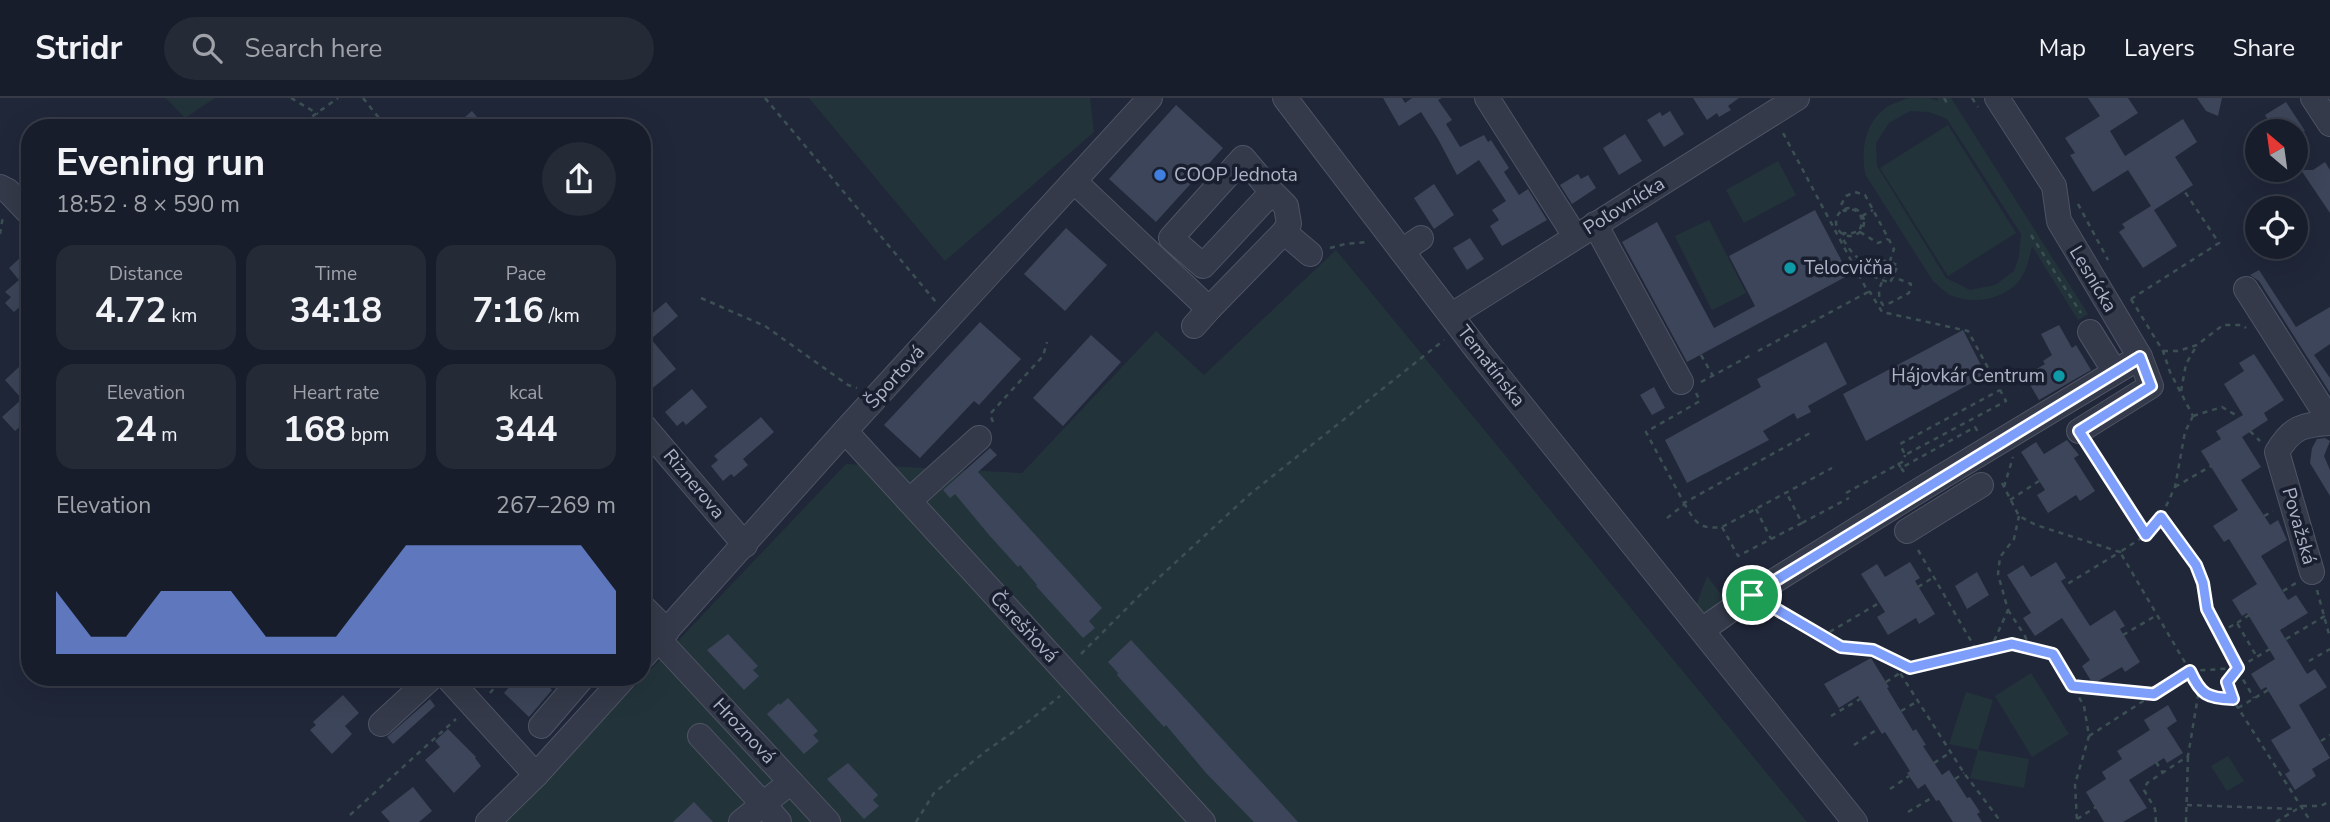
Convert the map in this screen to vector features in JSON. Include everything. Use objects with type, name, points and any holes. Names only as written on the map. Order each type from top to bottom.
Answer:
[{"type":"street","name":"Športová","points":[[656,643],[845,431],[1150,98]]},
{"type":"street","name":"Tematínska","points":[[1285,98],[1406,243],[1451,325],[1653,551],[1702,630],[1855,822]]},
{"type":"street","points":[[1488,98],[1585,230],[1681,382]]},
{"type":"street","name":"Poľovnícka","points":[[1451,325],[1585,230],[1797,98]]},
{"type":"street","name":"Lesnícka","points":[[1997,98],[2054,186],[2059,221],[2151,354],[2151,386],[2079,431]]},
{"type":"street","points":[[2313,98],[2330,124]]},
{"type":"street","points":[[1074,181],[1201,317],[1289,224],[1286,206],[1272,192]]},
{"type":"street","points":[[0,187],[21,205]]},
{"type":"street","points":[[1284,232],[1310,254]]},
{"type":"street","points":[[2246,289],[2330,422]]},
{"type":"street","points":[[2085,322],[2115,372]]},
{"type":"street","points":[[1702,630],[1752,595],[1893,507],[1982,443],[2151,354]]},
{"type":"street","name":"Považská","points":[[2312,572],[2277,452],[2285,439],[2302,425],[2330,422]]},
{"type":"street","points":[[909,501],[987,430]]},
{"type":"street","name":"Čerešňová","points":[[845,431],[1203,822]]},
{"type":"street","name":"Riznerova","points":[[651,435],[745,545]]},
{"type":"street","points":[[1893,507],[1909,534],[1992,486]]},
{"type":"street","name":"Hroznová","points":[[656,643],[828,822]]},
{"type":"street","points":[[381,724],[422,686]]},
{"type":"street","points":[[455,686],[536,775]]},
{"type":"street","points":[[541,726],[575,686]]},
{"type":"street","points":[[488,822],[536,775],[617,686]]},
{"type":"street","points":[[700,736],[771,813]]},
{"type":"street","points":[[741,822],[771,813],[791,782]]},
{"type":"path","points":[[291,98],[318,114]]},
{"type":"path","points":[[310,119],[338,98]]},
{"type":"path","points":[[363,98],[380,119]]},
{"type":"path","points":[[765,98],[940,307]]},
{"type":"path","points":[[1944,98],[1947,103]]},
{"type":"path","points":[[1779,125],[1868,292],[1882,312],[1968,331],[2006,401],[1906,455],[1903,461],[1846,493]]},
{"type":"path","points":[[1844,211],[1838,220],[1839,228],[1852,253],[1863,264],[1886,273],[1911,284],[1909,293],[1883,305],[1879,290],[1886,273],[1894,249],[1865,195],[1854,192],[1843,199],[1844,211]]},
{"type":"path","points":[[2131,299],[2219,243],[2185,192]]},
{"type":"path","points":[[1843,234],[1854,235],[1865,220],[1853,209],[1844,211]]},
{"type":"path","points":[[1862,215],[1873,210]]},
{"type":"path","points":[[1859,231],[1878,243],[1888,239]]},
{"type":"path","points":[[2031,235],[2085,322]]},
{"type":"path","points":[[1310,254],[1346,244],[1406,243]]},
{"type":"path","points":[[1882,260],[1890,262],[1898,265],[1890,283],[1875,277],[1882,260]]},
{"type":"path","points":[[1759,351],[1868,292]]},
{"type":"path","points":[[701,298],[765,326],[848,385],[868,392],[875,399]]},
{"type":"path","points":[[1081,654],[1140,595],[1250,494],[1451,325]]},
{"type":"path","points":[[2151,354],[2178,351],[2197,345],[2223,325],[2242,325],[2252,333]]},
{"type":"path","points":[[987,430],[990,414],[1043,356],[1047,342]]},
{"type":"path","points":[[2181,392],[2186,364],[2197,345]]},
{"type":"path","points":[[1701,355],[1713,376]]},
{"type":"path","points":[[1751,355],[1693,387],[1700,401],[1646,432],[1685,504],[1700,525],[1710,529],[1723,527],[1832,468]]},
{"type":"path","points":[[1906,455],[1900,444],[2000,390]]},
{"type":"path","points":[[2064,586],[2146,535],[2161,517],[2175,487],[2185,432],[2193,416],[2208,409],[2222,407],[2239,417]]},
{"type":"path","points":[[1901,468],[1975,427],[1982,443],[1992,486],[2010,500],[2019,516],[2036,525],[2120,552],[2199,690],[2188,756],[2186,822]]},
{"type":"path","points":[[2079,431],[2146,535]]},
{"type":"path","points":[[1667,518],[1685,504],[1812,432]]},
{"type":"path","points":[[1992,486],[2014,454]]},
{"type":"path","points":[[1898,463],[1905,475],[1916,469]]},
{"type":"path","points":[[2175,487],[2211,467]]},
{"type":"path","points":[[2010,500],[2039,481]]},
{"type":"path","points":[[1786,493],[1802,523]]},
{"type":"path","points":[[1723,527],[1738,556],[1849,498]]},
{"type":"path","points":[[1756,509],[1771,539]]},
{"type":"path","points":[[2019,516],[2014,539],[2000,557],[1998,573],[2008,610],[2031,649]]},
{"type":"path","points":[[2161,517],[2196,565],[2203,583],[2207,609],[2254,698]]},
{"type":"path","points":[[1909,534],[1978,653]]},
{"type":"path","name":"Považská","points":[[2312,572],[2330,638]]},
{"type":"path","points":[[1918,587],[1934,577]]},
{"type":"path","points":[[1752,595],[1841,647],[1873,650],[1910,668],[2012,644],[2053,654],[2084,706],[2089,736],[2075,784],[2077,819]]},
{"type":"path","points":[[1821,637],[1879,603]]},
{"type":"path","points":[[1990,650],[2008,610]]},
{"type":"path","points":[[2123,635],[2157,615]]},
{"type":"path","points":[[2220,632],[2249,615]]},
{"type":"path","points":[[2286,639],[2325,616]]},
{"type":"path","points":[[2237,622],[2257,657]]},
{"type":"path","points":[[2270,649],[2237,669],[2227,682],[2238,708],[2299,808],[2311,822]]},
{"type":"path","points":[[2309,661],[2330,649]]},
{"type":"path","points":[[1898,663],[1900,673],[1964,773],[2001,822]]},
{"type":"path","points":[[2089,736],[2190,671],[2237,669]]},
{"type":"path","points":[[1886,682],[1900,673]]},
{"type":"path","points":[[916,822],[934,793],[1076,683]]},
{"type":"path","points":[[2072,686],[2154,694]]},
{"type":"path","points":[[2199,690],[2215,698],[2233,699]]},
{"type":"path","points":[[2238,708],[2268,690]]},
{"type":"path","points":[[1831,716],[1860,699]]},
{"type":"path","points":[[1901,711],[1918,701]]},
{"type":"path","points":[[350,814],[472,705]]},
{"type":"path","points":[[1854,745],[1879,728]]},
{"type":"path","points":[[2321,741],[2330,735]]},
{"type":"path","points":[[1934,763],[1951,752]]},
{"type":"path","points":[[2156,822],[2155,809],[2144,790],[2147,783],[2188,756]]},
{"type":"path","points":[[2156,762],[2163,773]]},
{"type":"path","points":[[1955,779],[1964,773]]},
{"type":"path","points":[[1890,789],[1909,776]]},
{"type":"path","points":[[1908,813],[1933,797]]},
{"type":"path","points":[[2187,805],[2299,808],[2330,802]]},
{"type":"path","points":[[2071,822],[2096,807]]},
{"type":"path","points":[[2276,822],[2299,808]]},
{"type":"shaded area","points":[[166,98],[215,98],[185,118]]},
{"type":"shaded area","points":[[809,98],[1090,98],[1094,132],[945,261]]},
{"type":"shaded area","points":[[1908,98],[1938,101],[1937,98],[1951,98],[2088,314],[2078,320],[2032,246],[2021,278],[2011,288],[1995,297],[1977,300],[1959,298],[1948,294],[1933,281],[1865,174],[1864,146],[1869,128],[1887,107]],"holes":[[[1910,111],[1929,112],[1947,119],[2021,234],[2019,257],[2014,271],[1995,285],[1970,290],[1946,278],[1877,166],[1876,143],[1889,123]]]},
{"type":"shaded area","points":[[1948,125],[2016,233],[1948,276],[1880,168]]},
{"type":"shaded area","points":[[1778,161],[1796,195],[1744,223],[1726,190]]},
{"type":"shaded area","points":[[1709,220],[1746,293],[1712,310],[1675,236]]},
{"type":"shaded area","points":[[1336,250],[1807,822],[506,822],[635,686],[651,686],[651,669],[846,464],[1022,473],[1156,331],[1204,375]]},
{"type":"shaded area","points":[[1707,576],[1725,599],[1723,606],[1709,613],[1700,611],[1696,606]]},
{"type":"shaded area","points":[[2031,673],[2069,734],[2032,757],[1995,696]]},
{"type":"shaded area","points":[[1966,692],[1993,700],[1978,750],[1949,744]]},
{"type":"shaded area","points":[[1978,750],[2029,759],[2024,788],[1970,778]]},
{"type":"shaded area","points":[[2228,756],[2244,781],[2227,791],[2211,766]]},
{"type":"building","points":[[1383,98],[1402,98],[1405,103],[1412,98],[1442,98],[1438,100],[1452,120],[1446,124],[1460,147],[1484,135],[1488,142],[1491,140],[1509,168],[1504,172],[1519,195],[1528,189],[1547,220],[1502,246],[1490,226],[1499,220],[1492,210],[1506,201],[1479,160],[1457,175],[1421,112],[1399,126]]},
{"type":"building","points":[[1693,98],[1739,98],[1728,106],[1731,110],[1719,117],[1717,113],[1707,120]]},
{"type":"building","points":[[2088,98],[2128,98],[2138,113],[2110,131],[2125,156],[2183,119],[2197,142],[2175,157],[2193,185],[2154,210],[2177,246],[2143,268],[2119,232],[2125,228],[2122,224],[2151,206],[2128,170],[2093,192],[2070,155],[2075,153],[2065,138],[2100,116]]},
{"type":"building","points":[[2197,98],[2222,98],[2218,116],[2206,111]]},
{"type":"building","points":[[2286,102],[2297,119],[2267,119],[2265,115]]},
{"type":"building","points":[[1176,105],[1223,148],[1156,222],[1109,179]]},
{"type":"building","points":[[472,111],[479,119],[463,119]]},
{"type":"building","points":[[1670,111],[1684,134],[1664,147],[1647,120],[1660,112],[1662,116]]},
{"type":"building","points":[[1625,134],[1642,161],[1619,175],[1603,148]]},
{"type":"building","points":[[2325,162],[2330,170],[2330,213],[2308,180],[2308,170],[2313,170]]},
{"type":"building","points":[[1578,174],[1581,179],[1588,175],[1596,188],[1572,204],[1560,185]]},
{"type":"building","points":[[1434,184],[1454,215],[1434,229],[1414,198]]},
{"type":"building","points":[[1815,210],[1849,275],[1687,362],[1622,242],[1657,222],[1714,328],[1755,306],[1729,256]]},
{"type":"building","points":[[1066,228],[1107,265],[1065,311],[1024,274]]},
{"type":"building","points":[[1470,238],[1484,259],[1467,270],[1453,248]]},
{"type":"building","points":[[21,259],[21,306],[14,312],[5,303],[11,297],[5,292],[19,280],[9,268]]},
{"type":"building","points":[[2259,270],[2296,327],[2330,307],[2330,344],[2314,355],[2330,378],[2330,393],[2259,281],[2250,275]]},
{"type":"building","points":[[666,302],[678,316],[651,339],[651,314]]},
{"type":"building","points":[[980,322],[1021,359],[979,405],[974,401],[920,458],[884,425]]},
{"type":"building","name":"Hájovkár Centrum","points":[[2059,325],[2072,348],[2076,345],[2091,370],[2039,400],[2025,376],[2045,364],[2043,361],[2052,355],[2041,334]]},
{"type":"building","points":[[1963,330],[1986,375],[1866,441],[1843,394]]},
{"type":"building","points":[[1091,335],[1121,362],[1063,426],[1033,398]]},
{"type":"building","points":[[651,339],[676,369],[651,389]]},
{"type":"building","points":[[1826,342],[1847,384],[1808,406],[1811,412],[1797,419],[1794,413],[1763,431],[1769,440],[1687,483],[1665,440],[1761,387],[1757,379]]},
{"type":"building","points":[[2254,354],[2284,400],[2264,413],[2268,420],[2242,437],[2261,467],[2241,480],[2270,525],[2278,520],[2287,540],[2261,556],[2288,600],[2296,595],[2308,613],[2280,630],[2307,674],[2315,669],[2327,687],[2299,705],[2330,758],[2312,769],[2316,776],[2295,790],[2285,774],[2290,771],[2271,740],[2291,728],[2266,687],[2261,690],[2251,674],[2275,659],[2247,613],[2242,616],[2232,600],[2257,584],[2229,539],[2224,542],[2213,526],[2238,510],[2201,451],[2221,439],[2216,431],[2243,415],[2224,384],[2244,371],[2239,363]]},
{"type":"building","points":[[19,367],[21,369],[21,398],[5,380]]},
{"type":"building","points":[[1654,387],[1665,408],[1652,415],[1640,395]]},
{"type":"building","points":[[692,389],[707,407],[686,425],[683,421],[677,426],[665,412]]},
{"type":"building","points":[[21,400],[21,425],[15,431],[2,417]]},
{"type":"building","points":[[761,417],[774,432],[743,459],[748,465],[734,477],[731,474],[723,481],[711,466],[718,460],[714,456]]},
{"type":"building","points":[[2325,438],[2330,441],[2324,456],[2330,470],[2330,496],[2310,463],[2312,448],[2317,439]]},
{"type":"building","points":[[2067,440],[2079,455],[2074,458],[2095,491],[2080,501],[2076,495],[2048,513],[2037,495],[2045,490],[2021,452],[2036,442],[2044,454]]},
{"type":"building","points":[[990,448],[997,455],[978,472],[1102,608],[1089,621],[1095,628],[1083,638],[955,494],[950,498],[943,490]]},
{"type":"building","points":[[1910,562],[1920,578],[1915,581],[1935,614],[1919,624],[1916,618],[1888,635],[1877,617],[1885,612],[1861,574],[1877,564],[1885,577]]},
{"type":"building","points":[[2056,562],[2066,578],[2061,581],[2090,626],[2115,610],[2125,626],[2120,629],[2140,662],[2125,672],[2122,667],[2093,684],[2082,666],[2090,660],[2062,618],[2035,636],[2023,618],[2031,613],[2007,575],[2023,565],[2031,577]]},
{"type":"building","points":[[1977,572],[1989,595],[1967,609],[1955,586]]},
{"type":"building","points":[[728,634],[758,666],[753,670],[759,676],[744,690],[707,650]]},
{"type":"building","points":[[1131,640],[1298,822],[1254,822],[1206,773],[1108,662]]},
{"type":"building","points":[[1871,658],[1942,775],[1949,770],[1967,798],[1970,797],[1980,812],[1977,814],[1982,822],[1953,822],[1925,784],[1918,789],[1885,732],[1882,734],[1858,696],[1839,708],[1824,684]]},
{"type":"building","points":[[510,686],[548,686],[552,690],[529,717],[504,693]]},
{"type":"building","points":[[343,695],[359,713],[345,726],[352,734],[332,754],[310,730],[316,725],[313,722]]},
{"type":"building","points":[[788,698],[818,731],[813,735],[819,741],[804,754],[767,714]]},
{"type":"building","points":[[430,699],[435,706],[393,744],[387,737]]},
{"type":"building","points":[[2168,705],[2177,721],[2167,728],[2183,753],[2167,763],[2164,758],[2129,780],[2147,808],[2123,822],[2104,822],[2086,792],[2106,779],[2102,772],[2122,759],[2117,751],[2150,730],[2144,720]]},
{"type":"building","points":[[448,729],[476,757],[481,766],[454,793],[425,760],[440,747],[435,741]]},
{"type":"building","points":[[848,763],[878,795],[873,800],[879,806],[864,819],[827,779]]},
{"type":"building","points":[[413,787],[432,811],[419,822],[390,822],[381,812]]},
{"type":"building","points":[[694,802],[713,822],[673,822]]},
{"type":"place","name":"COOP Jednota","points":[[1160,175]]},
{"type":"place","name":"Telocvičňa","points":[[1790,268]]},
{"type":"place","name":"Hájovkár Centrum","points":[[2059,376]]},
{"type":"route","points":[[2140,357],[2151,386],[2079,431],[2146,535],[2161,517],[2196,565],[2203,583],[2207,609],[2238,668],[2227,682],[2233,699],[2215,698],[2199,690],[2190,671],[2154,694],[2072,686],[2053,654],[2012,644],[1910,668],[1873,650],[1841,647],[1752,595],[2140,357]]}]
